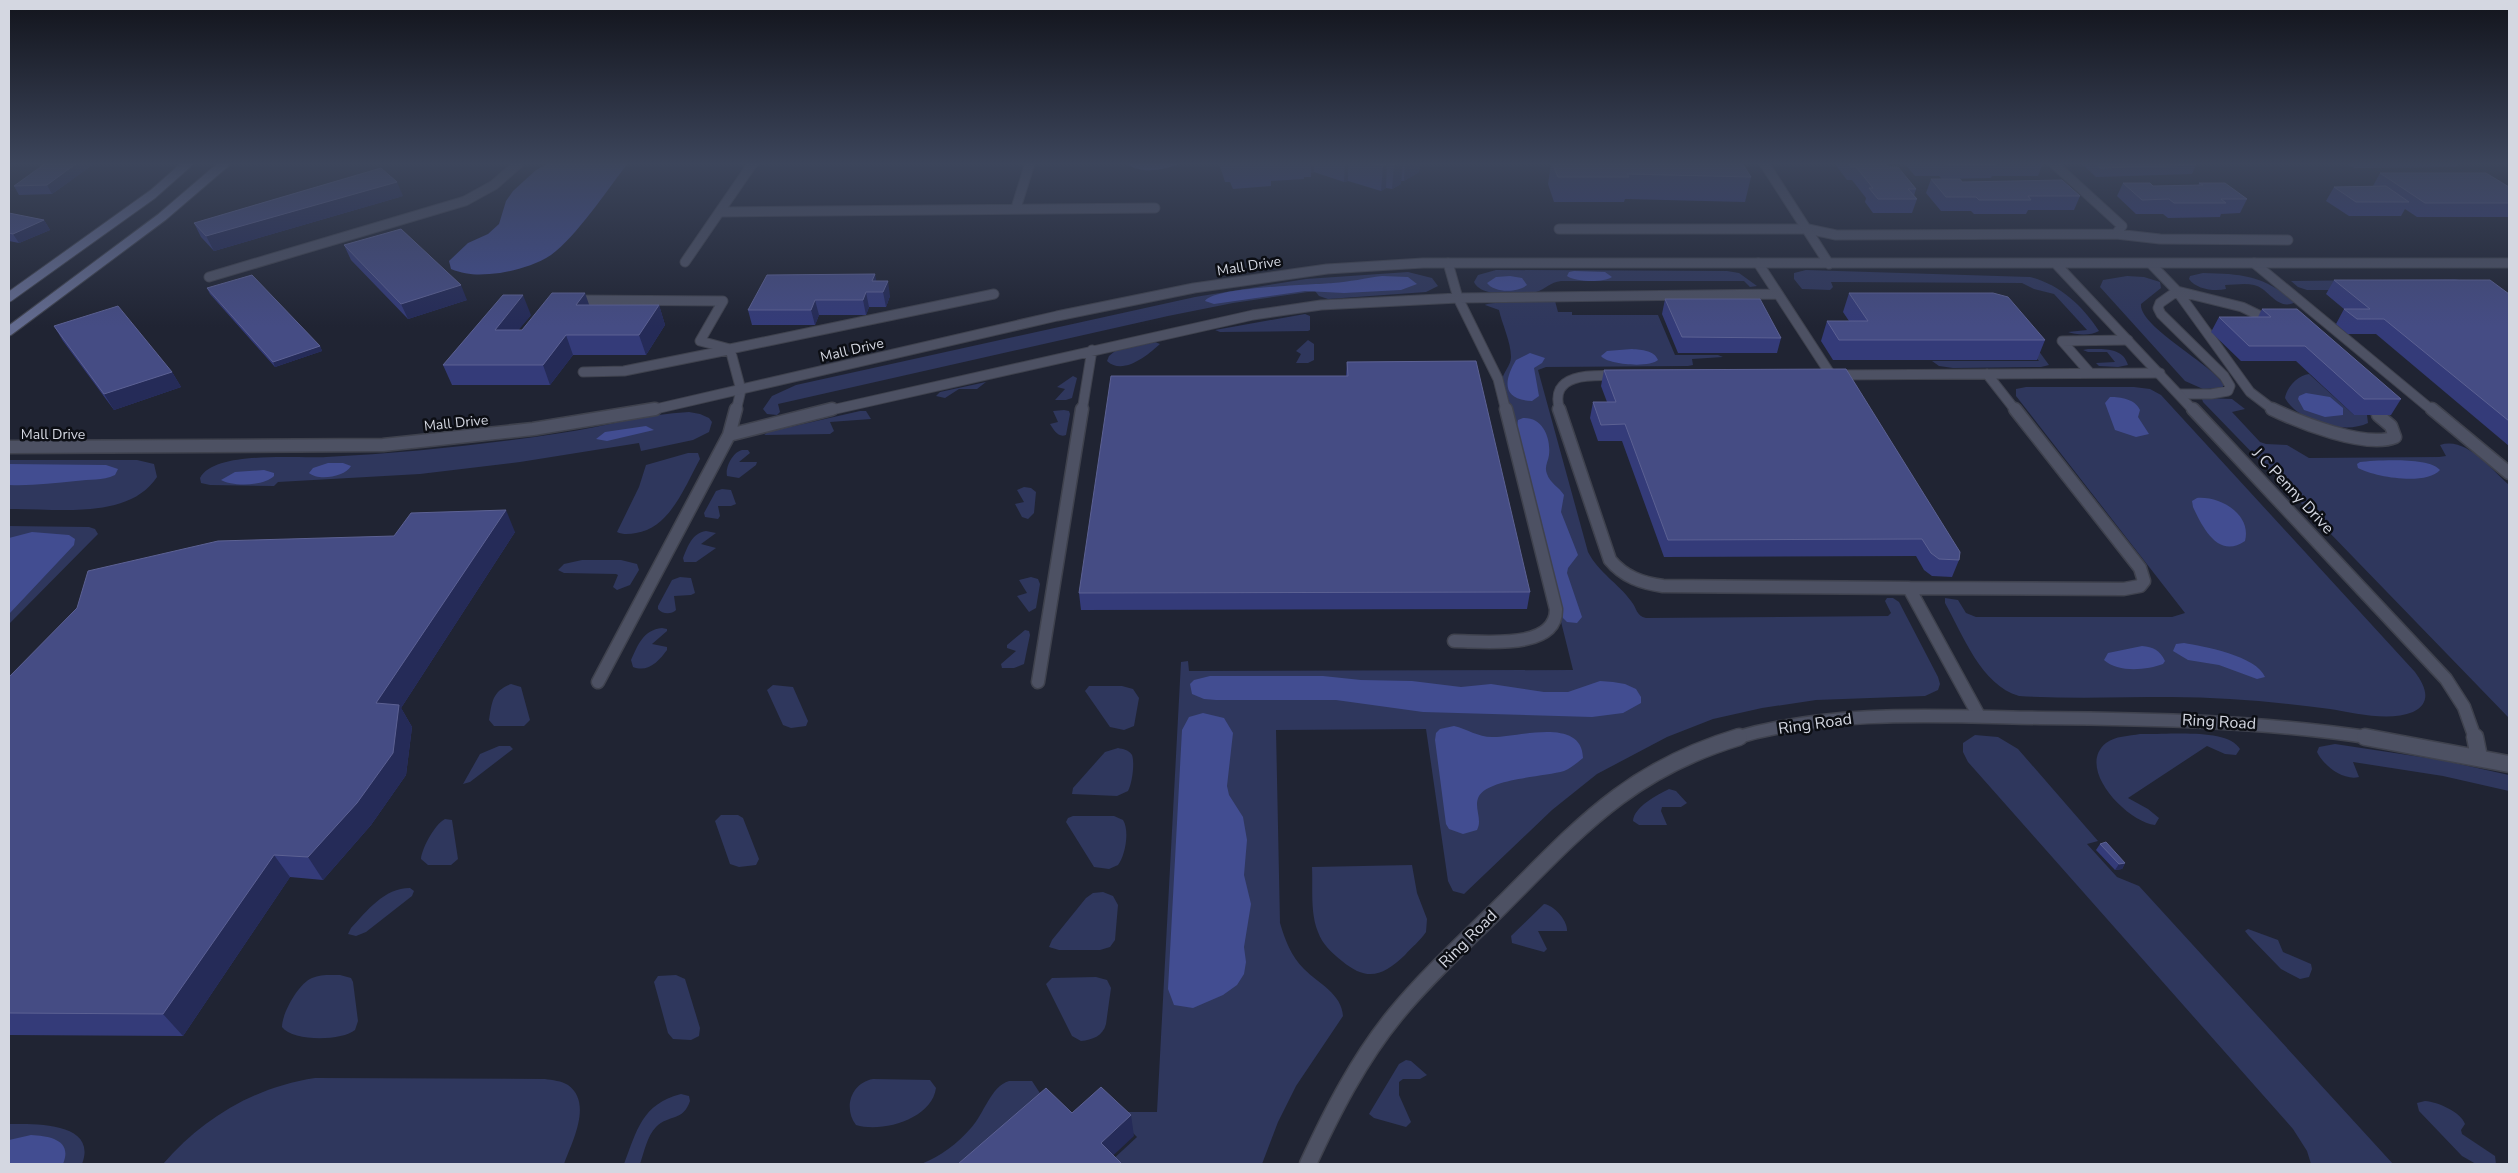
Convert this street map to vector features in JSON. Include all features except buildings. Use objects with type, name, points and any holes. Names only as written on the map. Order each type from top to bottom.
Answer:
[{"type":"street","points":[[9,297],[120,218]]},
{"type":"street","points":[[9,331],[161,218]]},
{"type":"street","points":[[210,277],[409,218]]},
{"type":"street","points":[[685,262],[718,218]]},
{"type":"street","points":[[1800,218],[1829,264]]},
{"type":"street","points":[[2113,218],[2122,226],[2116,234]]},
{"type":"street","points":[[1559,229],[1808,229],[1836,235],[2116,234],[2160,239],[2288,240]]},
{"type":"street","name":"Mall Drive","points":[[9,447],[383,445],[533,429],[657,409],[1058,316],[1194,288],[1327,269],[1448,263],[2151,264],[2509,262]]},
{"type":"street","points":[[1448,263],[1458,298],[1498,379],[1556,609],[1556,620],[1552,628],[1541,635],[1525,639],[1454,641]]},
{"type":"street","points":[[1758,263],[1826,375],[2160,373]]},
{"type":"street","points":[[2254,263],[2509,473]]},
{"type":"street","name":"J C Penny Drive","points":[[2056,264],[2446,679],[2466,707],[2475,732],[2479,757]]},
{"type":"street","points":[[2151,264],[2177,292],[2250,392],[2267,407],[2299,422],[2346,435],[2374,440],[2395,437],[2391,426],[2378,415]]},
{"type":"street","points":[[2180,394],[2221,393],[2228,391],[2229,381],[2160,314],[2158,308],[2160,303],[2177,292],[2242,307],[2275,324]]},
{"type":"street","points":[[583,372],[624,371],[994,294]]},
{"type":"street","points":[[729,434],[902,392],[1291,308],[1376,300],[1778,294]]},
{"type":"street","points":[[563,300],[723,300],[700,341],[730,349]]},
{"type":"street","points":[[2090,374],[2062,342],[2128,340]]},
{"type":"street","points":[[598,682],[729,434],[741,390],[730,349]]},
{"type":"street","points":[[1038,682],[1092,350]]},
{"type":"street","points":[[1631,376],[1570,379],[1560,385],[1556,393],[1557,402],[1610,560],[1616,569],[1629,578],[1663,586],[2124,589],[2140,586],[2144,581],[2140,568],[1987,374]]},
{"type":"street","points":[[1910,588],[1979,716]]},
{"type":"street","name":"Ring Road","points":[[1308,1164],[1359,1069],[1381,1034],[1409,999],[1585,822],[1652,772],[1671,762],[1718,744],[1799,725],[1858,718],[1979,716],[2157,718],[2261,724],[2376,739],[2509,764]]},
{"type":"shaded area","points":[[501,218],[587,218],[561,247],[545,259],[526,267],[487,274],[463,273],[451,269],[449,261],[468,243],[488,234],[499,224]]},
{"type":"shaded area","points":[[1496,270],[1727,271],[1739,273],[1757,286],[1750,287],[1744,281],[1561,281],[1536,292],[1502,294],[1485,291],[1474,282],[1478,275]]},
{"type":"shaded area","points":[[1806,270],[2030,277],[2051,285],[2069,297],[2086,313],[2099,331],[2092,334],[2068,332],[2087,330],[2054,294],[2034,289],[2022,283],[1831,282],[1833,287],[1830,290],[1802,289],[1794,279],[1794,273]]},
{"type":"shaded area","points":[[1408,272],[1432,278],[1438,286],[1426,292],[1328,299],[1319,296],[1315,291],[1233,303],[778,404],[780,412],[777,415],[767,414],[763,409],[772,396],[796,385],[1195,297],[1306,279]]},
{"type":"shaded area","points":[[1569,272],[1605,272],[1612,277],[1590,281],[1577,280],[1567,276]]},
{"type":"shaded area","points":[[2203,273],[2231,274],[2253,278],[2284,293],[2296,302],[2284,304],[2278,302],[2264,290],[2254,285],[2225,285],[2226,289],[2211,290],[2196,285],[2189,279],[2190,276]]},
{"type":"shaded area","points":[[1382,276],[1408,277],[1417,284],[1401,290],[1344,293],[1305,291],[1214,304],[1205,301],[1212,296],[1244,290],[1339,282]]},
{"type":"shaded area","points":[[1510,276],[1522,278],[1527,285],[1523,288],[1506,291],[1495,289],[1487,283],[1496,277]]},
{"type":"shaded area","points":[[2127,276],[2144,277],[2160,282],[2161,288],[2141,304],[2144,313],[2152,324],[2207,367],[2224,385],[2222,388],[2203,389],[2185,381],[2100,287],[2103,280]]},
{"type":"shaded area","points":[[2455,279],[2465,281],[2468,290],[2307,290],[2298,287],[2291,281]]},
{"type":"shaded area","points":[[1541,299],[1555,301],[1558,312],[1572,312],[1572,315],[1658,315],[1675,355],[1718,355],[1723,357],[1692,359],[1693,365],[1688,366],[1546,367],[1538,370],[1588,552],[1598,566],[1626,595],[1640,615],[1646,618],[1888,616],[1891,613],[1885,601],[1887,598],[1893,598],[1899,602],[1938,677],[1940,684],[1938,690],[1925,696],[1816,700],[1762,708],[1713,719],[1667,737],[1597,774],[1552,810],[1464,894],[1453,891],[1448,881],[1426,729],[1276,730],[1280,923],[1286,942],[1295,959],[1334,995],[1342,1008],[1343,1016],[1296,1086],[1278,1122],[1262,1164],[1108,1164],[1137,1137],[1118,1118],[1124,1112],[1157,1112],[1181,662],[1188,661],[1189,671],[1573,670],[1502,384],[1503,377],[1511,361],[1510,345],[1499,310],[1485,305]]},
{"type":"shaded area","points":[[1305,314],[1310,316],[1310,330],[1308,331],[1220,332],[1215,330]]},
{"type":"shaded area","points":[[2015,332],[2027,335],[2049,365],[2041,367],[1953,368],[1939,366],[1932,361],[2039,361]]},
{"type":"shaded area","points":[[1308,340],[1314,344],[1314,360],[1308,363],[1296,363],[1301,354],[1296,351]]},
{"type":"shaded area","points":[[1155,342],[1160,344],[1142,358],[1128,365],[1113,365],[1107,361],[1109,356],[1115,351]]},
{"type":"shaded area","points":[[1632,349],[1651,352],[1658,360],[1638,365],[1612,362],[1601,356],[1607,351]]},
{"type":"shaded area","points":[[2106,349],[2117,352],[2122,355],[2128,365],[2118,367],[2099,366],[2096,363],[2115,362],[2107,352],[2088,352],[2083,350]]},
{"type":"shaded area","points":[[1530,353],[1545,358],[1542,363],[1534,368],[1539,396],[1532,401],[1515,397],[1508,388],[1509,375],[1516,360]]},
{"type":"shaded area","points":[[2309,374],[2354,415],[2367,415],[2368,423],[2347,427],[2322,424],[2310,419],[2291,406],[2285,398],[2288,390],[2297,379]]},
{"type":"shaded area","points":[[1073,376],[1077,378],[1072,398],[1055,400],[1065,389],[1057,387]]},
{"type":"shaded area","points":[[986,382],[977,389],[959,389],[945,398],[936,396],[940,392]]},
{"type":"shaded area","points":[[2026,387],[2134,387],[2150,389],[2161,395],[2415,672],[2424,688],[2425,699],[2423,704],[2413,712],[2404,715],[2383,716],[2290,704],[2231,699],[2019,696],[2006,690],[1994,681],[1966,644],[1945,603],[1945,598],[1958,600],[1966,613],[1976,617],[2172,617],[2185,613],[2016,396],[2016,389]]},
{"type":"shaded area","points":[[2306,393],[2330,397],[2343,408],[2343,415],[2325,417],[2304,410],[2298,399],[2299,396]]},
{"type":"shaded area","points":[[2110,397],[2123,398],[2135,403],[2140,410],[2138,417],[2149,434],[2136,437],[2115,430],[2105,403]]},
{"type":"shaded area","points":[[2202,399],[2232,399],[2245,409],[2232,412],[2260,442],[2287,445],[2309,458],[2439,457],[2446,456],[2440,445],[2459,445],[2487,463],[2509,485],[2509,718],[2203,402]]},
{"type":"shaded area","points":[[866,411],[871,419],[830,422],[834,431],[830,434],[764,435],[768,432]]},
{"type":"shaded area","points":[[1053,411],[1069,411],[1070,414],[1066,435],[1063,436],[1056,433],[1050,424],[1058,422]]},
{"type":"shaded area","points":[[689,412],[709,418],[712,422],[709,432],[693,440],[641,451],[639,443],[520,462],[420,474],[278,482],[274,486],[210,485],[201,483],[200,478],[208,469],[222,463],[239,460],[277,457],[326,457],[473,445],[577,430],[657,415]]},
{"type":"shaded area","points":[[1523,418],[1536,421],[1544,430],[1549,442],[1546,471],[1550,480],[1564,495],[1561,512],[1578,555],[1568,568],[1567,573],[1582,617],[1577,623],[1567,622],[1563,618],[1517,426],[1518,420]]},
{"type":"shaded area","points":[[646,426],[654,430],[607,441],[596,439],[605,432]]},
{"type":"shaded area","points":[[742,450],[748,450],[750,453],[739,462],[757,462],[756,465],[739,478],[727,476],[730,460]]},
{"type":"shaded area","points":[[688,453],[698,453],[700,459],[682,493],[667,515],[648,529],[629,534],[617,532],[639,487],[646,465]]},
{"type":"shaded area","points":[[9,460],[137,460],[154,464],[157,477],[144,491],[128,500],[110,506],[68,510],[9,509]]},
{"type":"shaded area","points":[[2415,461],[2426,463],[2440,470],[2424,478],[2388,477],[2358,468],[2357,464],[2360,462]]},
{"type":"shaded area","points":[[328,463],[343,463],[351,466],[343,473],[331,477],[319,477],[309,473],[313,468]]},
{"type":"shaded area","points":[[9,464],[106,465],[118,469],[115,475],[101,479],[34,485],[9,485]]},
{"type":"shaded area","points":[[264,470],[274,473],[274,476],[256,484],[233,484],[221,480],[235,472]]},
{"type":"shaded area","points":[[1024,487],[1031,488],[1036,492],[1034,513],[1028,519],[1022,517],[1015,504],[1024,502],[1017,490]]},
{"type":"shaded area","points":[[722,489],[731,490],[736,504],[718,506],[720,516],[718,519],[705,517],[704,513],[716,491]]},
{"type":"shaded area","points":[[2197,498],[2215,500],[2239,515],[2246,531],[2245,541],[2235,546],[2227,546],[2219,544],[2212,538],[2201,523],[2193,507],[2192,501]]},
{"type":"shaded area","points":[[9,526],[89,527],[95,529],[98,534],[9,624]]},
{"type":"shaded area","points":[[706,531],[716,533],[701,544],[716,548],[696,562],[684,562],[683,558],[691,541],[697,534]]},
{"type":"shaded area","points":[[32,532],[69,535],[75,539],[74,545],[9,614],[9,538]]},
{"type":"shaded area","points":[[582,560],[621,560],[637,564],[639,570],[630,585],[617,590],[613,587],[618,575],[616,574],[564,573],[558,570],[564,564]]},
{"type":"shaded area","points":[[680,577],[691,578],[695,593],[674,596],[676,610],[669,613],[662,612],[658,609],[658,606],[672,580]]},
{"type":"shaded area","points":[[1031,577],[1038,579],[1040,584],[1036,608],[1029,612],[1017,596],[1027,593],[1019,580]]},
{"type":"shaded area","points":[[662,628],[667,629],[667,631],[652,644],[667,647],[667,650],[653,665],[644,668],[633,667],[631,660],[642,639],[650,632]]},
{"type":"shaded area","points":[[1025,630],[1029,631],[1030,635],[1024,664],[1014,668],[1002,668],[1001,664],[1016,651],[1007,648],[1007,645]]},
{"type":"shaded area","points":[[2184,643],[2229,653],[2241,658],[2252,663],[2265,677],[2257,679],[2219,665],[2188,660],[2173,651],[2176,644]]},
{"type":"shaded area","points":[[2142,646],[2153,648],[2158,652],[2165,661],[2163,664],[2149,668],[2125,669],[2104,660],[2108,653]]},
{"type":"shaded area","points":[[1210,676],[1323,676],[1361,680],[1412,681],[1461,687],[1491,684],[1544,692],[1568,692],[1600,681],[1625,684],[1636,689],[1641,697],[1641,703],[1623,713],[1592,717],[1423,712],[1336,700],[1216,700],[1204,699],[1192,694],[1190,684],[1194,680]]},
{"type":"shaded area","points":[[511,684],[521,687],[530,720],[524,726],[494,726],[489,720],[494,698],[500,690]]},
{"type":"shaded area","points":[[773,685],[793,687],[808,721],[806,726],[791,728],[783,725],[767,690]]},
{"type":"shaded area","points":[[1089,686],[1122,686],[1133,689],[1139,698],[1134,726],[1124,730],[1110,727],[1085,691]]},
{"type":"shaded area","points":[[1203,713],[1224,718],[1233,733],[1227,786],[1229,795],[1243,817],[1247,840],[1244,875],[1251,904],[1244,947],[1246,962],[1244,974],[1237,985],[1223,995],[1193,1008],[1174,1005],[1168,989],[1182,730],[1189,717]]},
{"type":"shaded area","points":[[1454,726],[1482,736],[1492,737],[1546,732],[1560,733],[1572,737],[1580,745],[1583,758],[1564,771],[1505,782],[1485,790],[1477,800],[1479,826],[1477,830],[1463,834],[1449,829],[1446,824],[1435,740],[1436,733],[1440,729]]},
{"type":"shaded area","points":[[2179,733],[2209,735],[2233,742],[2240,749],[2236,755],[2225,754],[2207,746],[2128,798],[2148,809],[2159,818],[2155,825],[2144,822],[2119,804],[2100,779],[2097,766],[2098,754],[2106,743],[2118,738],[2140,734]]},
{"type":"shaded area","points":[[1975,735],[1998,737],[2018,749],[2098,841],[2087,844],[2117,877],[2139,886],[2393,1164],[2311,1164],[2307,1151],[2293,1129],[1968,762],[1963,752],[1963,743]]},
{"type":"shaded area","points":[[2335,744],[2441,760],[2509,775],[2509,791],[2443,776],[2353,762],[2359,777],[2347,777],[2329,767],[2317,752],[2319,747]]},
{"type":"shaded area","points":[[499,746],[510,746],[513,749],[470,782],[463,784],[480,754]]},
{"type":"shaded area","points":[[1118,748],[1129,752],[1133,759],[1133,773],[1128,791],[1117,796],[1072,794],[1073,788],[1105,752]]},
{"type":"shaded area","points":[[1669,789],[1676,791],[1687,803],[1681,807],[1662,807],[1661,811],[1667,825],[1639,825],[1633,821],[1637,811],[1642,806]]},
{"type":"shaded area","points":[[721,815],[738,815],[743,818],[759,859],[756,865],[739,867],[730,864],[715,821]]},
{"type":"shaded area","points":[[1073,816],[1114,816],[1123,820],[1126,830],[1126,843],[1123,856],[1118,865],[1109,869],[1094,867],[1066,822],[1068,818]]},
{"type":"shaded area","points":[[445,819],[452,820],[458,859],[451,865],[428,865],[421,859],[424,849],[433,831]]},
{"type":"shaded area","points":[[1412,865],[1417,893],[1427,919],[1426,932],[1405,955],[1382,972],[1367,974],[1351,968],[1328,948],[1315,925],[1312,867]]},
{"type":"shaded area","points":[[410,888],[414,891],[412,896],[366,932],[356,936],[348,934],[351,928],[384,896],[401,889]]},
{"type":"shaded area","points":[[1103,892],[1113,896],[1118,905],[1115,940],[1110,947],[1100,950],[1059,950],[1049,947],[1052,940],[1086,898],[1093,893]]},
{"type":"shaded area","points":[[1544,904],[1552,907],[1560,914],[1567,927],[1567,931],[1538,931],[1547,949],[1544,952],[1512,943],[1511,936]]},
{"type":"shaded area","points":[[2248,929],[2278,940],[2283,952],[2311,964],[2312,969],[2309,977],[2300,979],[2281,969],[2249,936],[2245,931]]},
{"type":"shaded area","points":[[340,975],[351,978],[353,982],[358,1021],[355,1030],[340,1036],[318,1038],[296,1035],[282,1027],[285,1014],[292,999],[307,981],[319,976]]},
{"type":"shaded area","points":[[676,975],[685,979],[700,1028],[699,1036],[691,1040],[673,1039],[668,1033],[654,982],[658,976]]},
{"type":"shaded area","points":[[1096,977],[1107,980],[1111,988],[1106,1024],[1102,1032],[1096,1037],[1081,1041],[1072,1036],[1046,984],[1052,978]]},
{"type":"shaded area","points":[[1406,1060],[1411,1061],[1427,1075],[1420,1079],[1403,1079],[1399,1082],[1399,1095],[1411,1122],[1406,1127],[1374,1118],[1369,1114],[1399,1064]]},
{"type":"shaded area","points":[[315,1078],[554,1080],[568,1085],[575,1093],[579,1102],[580,1112],[575,1134],[564,1164],[163,1164],[195,1132],[232,1107],[272,1089],[293,1082]]},
{"type":"shaded area","points":[[873,1079],[930,1080],[936,1088],[932,1099],[925,1108],[904,1121],[879,1127],[856,1125],[850,1111],[851,1097],[859,1085]]},
{"type":"shaded area","points":[[1009,1081],[1032,1081],[1049,1107],[984,1164],[921,1164],[942,1153],[960,1139],[976,1122],[997,1088]]},
{"type":"shaded area","points":[[681,1094],[689,1096],[690,1101],[684,1112],[656,1127],[648,1140],[640,1164],[624,1164],[637,1130],[649,1112],[657,1104]]},
{"type":"shaded area","points":[[2425,1101],[2436,1103],[2459,1115],[2465,1124],[2461,1130],[2462,1134],[2495,1156],[2496,1164],[2476,1164],[2462,1156],[2419,1111],[2417,1103]]},
{"type":"shaded area","points":[[9,1124],[34,1124],[61,1128],[73,1133],[81,1140],[85,1150],[82,1164],[9,1164]]},
{"type":"shaded area","points":[[31,1135],[52,1138],[58,1141],[65,1149],[63,1164],[9,1164],[9,1140]]}]
